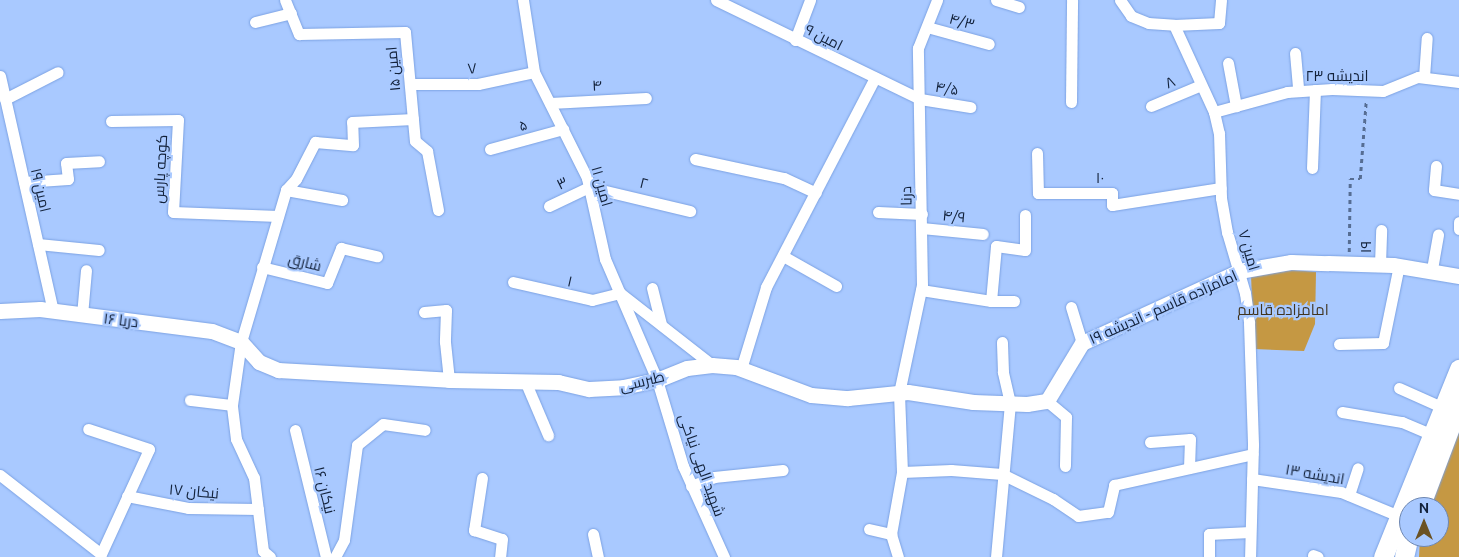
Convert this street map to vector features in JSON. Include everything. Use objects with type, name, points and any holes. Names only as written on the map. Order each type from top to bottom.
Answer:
[{"type":"main road","points":[[1423,497],[1452,406],[1459,369]]},
{"type":"main road","points":[[1407,497],[1432,435],[1452,406]]},
{"type":"main road","points":[[1383,557],[1399,516]]},
{"type":"street","name":"امین ۱۵","points":[[285,0],[299,34],[405,32],[415,141],[427,151],[438,210]]},
{"type":"street","name":"امین ۱۱","points":[[523,0],[534,72],[563,129],[589,187],[605,259],[657,380]]},
{"type":"street","name":"امین ۹","points":[[716,0],[730,3],[795,40],[920,99]]},
{"type":"street","points":[[795,40],[810,0]]},
{"type":"street","name":"درنا","points":[[891,534],[902,472],[899,393],[921,290],[922,214],[918,48],[937,0]]},
{"type":"street","points":[[996,0],[1019,7]]},
{"type":"street","points":[[1071,102],[1072,0]]},
{"type":"street","points":[[1120,0],[1131,16],[1148,23],[1174,25],[1219,22],[1221,0]]},
{"type":"street","points":[[254,22],[290,13]]},
{"type":"street","name":"امین ۷","points":[[1174,25],[1214,112],[1219,133],[1221,188],[1227,232],[1239,271],[1249,323],[1253,454],[1250,557]]},
{"type":"street","name":"۴/۳","points":[[927,27],[989,44]]},
{"type":"street","points":[[1424,78],[1427,38]]},
{"type":"street","points":[[1295,53],[1298,91]]},
{"type":"street","points":[[1228,63],[1236,106]]},
{"type":"street","points":[[5,99],[58,72]]},
{"type":"street","name":"۷","points":[[410,84],[478,84],[534,72]]},
{"type":"street","name":"امین ۱۹","points":[[0,76],[53,311]]},
{"type":"street","name":"اندیشه ۲۳","points":[[1214,112],[1298,91],[1383,91],[1418,77],[1459,82]]},
{"type":"street","points":[[741,369],[766,287],[875,78]]},
{"type":"street","name":"۸","points":[[1151,106],[1200,85]]},
{"type":"street","points":[[1312,168],[1315,90]]},
{"type":"street","name":"۴","points":[[550,103],[646,98]]},
{"type":"street","name":"۴/۵","points":[[920,99],[970,107]]},
{"type":"street","points":[[270,557],[262,551],[254,478],[236,440],[232,405],[241,342],[286,190],[296,179],[315,142],[353,145],[352,122],[413,119]]},
{"type":"street","name":"کوچه پارس","points":[[111,121],[178,120],[173,212],[278,216]]},
{"type":"street","name":"۵","points":[[490,149],[563,129]]},
{"type":"street","name":"۱۰","points":[[1037,152],[1038,193],[1112,192],[1112,205],[1221,188]]},
{"type":"street","points":[[695,159],[784,178],[816,193]]},
{"type":"street","points":[[24,182],[68,179],[66,163],[99,161]]},
{"type":"street","points":[[1436,166],[1434,190],[1459,194]]},
{"type":"street","name":"۳","points":[[549,206],[589,187]]},
{"type":"street","name":"۲","points":[[589,187],[690,211]]},
{"type":"street","points":[[286,190],[342,200]]},
{"type":"street","points":[[878,212],[922,214]]},
{"type":"street","points":[[991,301],[996,246],[1025,250],[1025,215]]},
{"type":"street","points":[[1459,222],[1459,229]]},
{"type":"street","name":"۴/۹","points":[[922,228],[983,234]]},
{"type":"street","name":"۱۹","points":[[1380,264],[1381,230]]},
{"type":"street","points":[[1432,269],[1438,235]]},
{"type":"street","points":[[38,244],[99,250]]},
{"type":"street","name":"شارق","points":[[262,267],[327,283],[341,248],[377,256]]},
{"type":"street","points":[[783,256],[836,286]]},
{"type":"street","name":"امامزاده قاسم - اندیشه ۱۹","points":[[1047,401],[1082,343],[1239,271],[1291,262],[1349,263],[1399,265],[1432,269],[1459,276]]},
{"type":"street","points":[[1340,344],[1383,343],[1399,265]]},
{"type":"street","points":[[82,315],[86,270]]},
{"type":"street","name":"۱","points":[[513,282],[592,300],[620,293]]},
{"type":"street","points":[[652,288],[661,325]]},
{"type":"street","points":[[921,290],[991,301],[1014,301]]},
{"type":"street","points":[[620,293],[712,365]]},
{"type":"street","points":[[1071,307],[1082,343]]},
{"type":"street","points":[[424,312],[446,310],[445,342],[449,380]]},
{"type":"street","name":"دریا ۱۶","points":[[0,311],[53,311],[212,331],[241,342]]},
{"type":"street","name":"طبرسی","points":[[241,342],[259,362],[278,370],[449,380],[558,382],[589,389],[623,387],[657,380],[687,368],[712,365],[741,369],[811,395],[848,398],[899,393],[1010,403],[1047,401]]},
{"type":"street","points":[[996,557],[1002,474],[1010,403],[1003,372],[1002,342]]},
{"type":"street","name":"شهید الهی نیاکی","points":[[657,380],[691,486],[724,557]]},
{"type":"street","points":[[525,381],[548,435]]},
{"type":"street","points":[[1399,388],[1452,406]]},
{"type":"street","points":[[190,400],[232,405]]},
{"type":"street","points":[[1047,401],[1066,416],[1065,466]]},
{"type":"street","points":[[1342,412],[1402,422],[1432,435]]},
{"type":"street","points":[[335,557],[344,540],[357,444],[384,424],[425,430]]},
{"type":"street","points":[[0,475],[101,554],[149,449],[88,429]]},
{"type":"street","name":"نیکان ۱۶","points":[[295,430],[326,557]]},
{"type":"street","points":[[1150,442],[1190,440],[1189,468]]},
{"type":"street","points":[[902,472],[951,470],[1002,474],[1053,500],[1078,516],[1108,512],[1114,485],[1253,454]]},
{"type":"street","points":[[1349,496],[1358,468]]},
{"type":"street","points":[[691,486],[714,476],[783,470]]},
{"type":"street","points":[[482,478],[474,530],[502,539],[500,557]]},
{"type":"street","name":"اندیشه ۱۳","points":[[1252,480],[1349,496],[1399,516]]},
{"type":"street","name":"نیکان ۱۷","points":[[127,496],[188,508],[258,509]]},
{"type":"street","points":[[868,529],[891,534],[898,557]]},
{"type":"street","points":[[1209,556],[1209,534],[1250,532]]},
{"type":"street","points":[[593,534],[598,557]]},
{"type":"path","points":[[1349,263],[1350,179],[1360,179],[1367,90]]},
{"type":"green space","name":"امامزاده قاسم","points":[[1294,270],[1316,272],[1315,324],[1304,351],[1254,349],[1251,275]]},
{"type":"green space","points":[[1459,431],[1459,557],[1419,557],[1420,547],[1449,547],[1449,497],[1434,497]]}]
